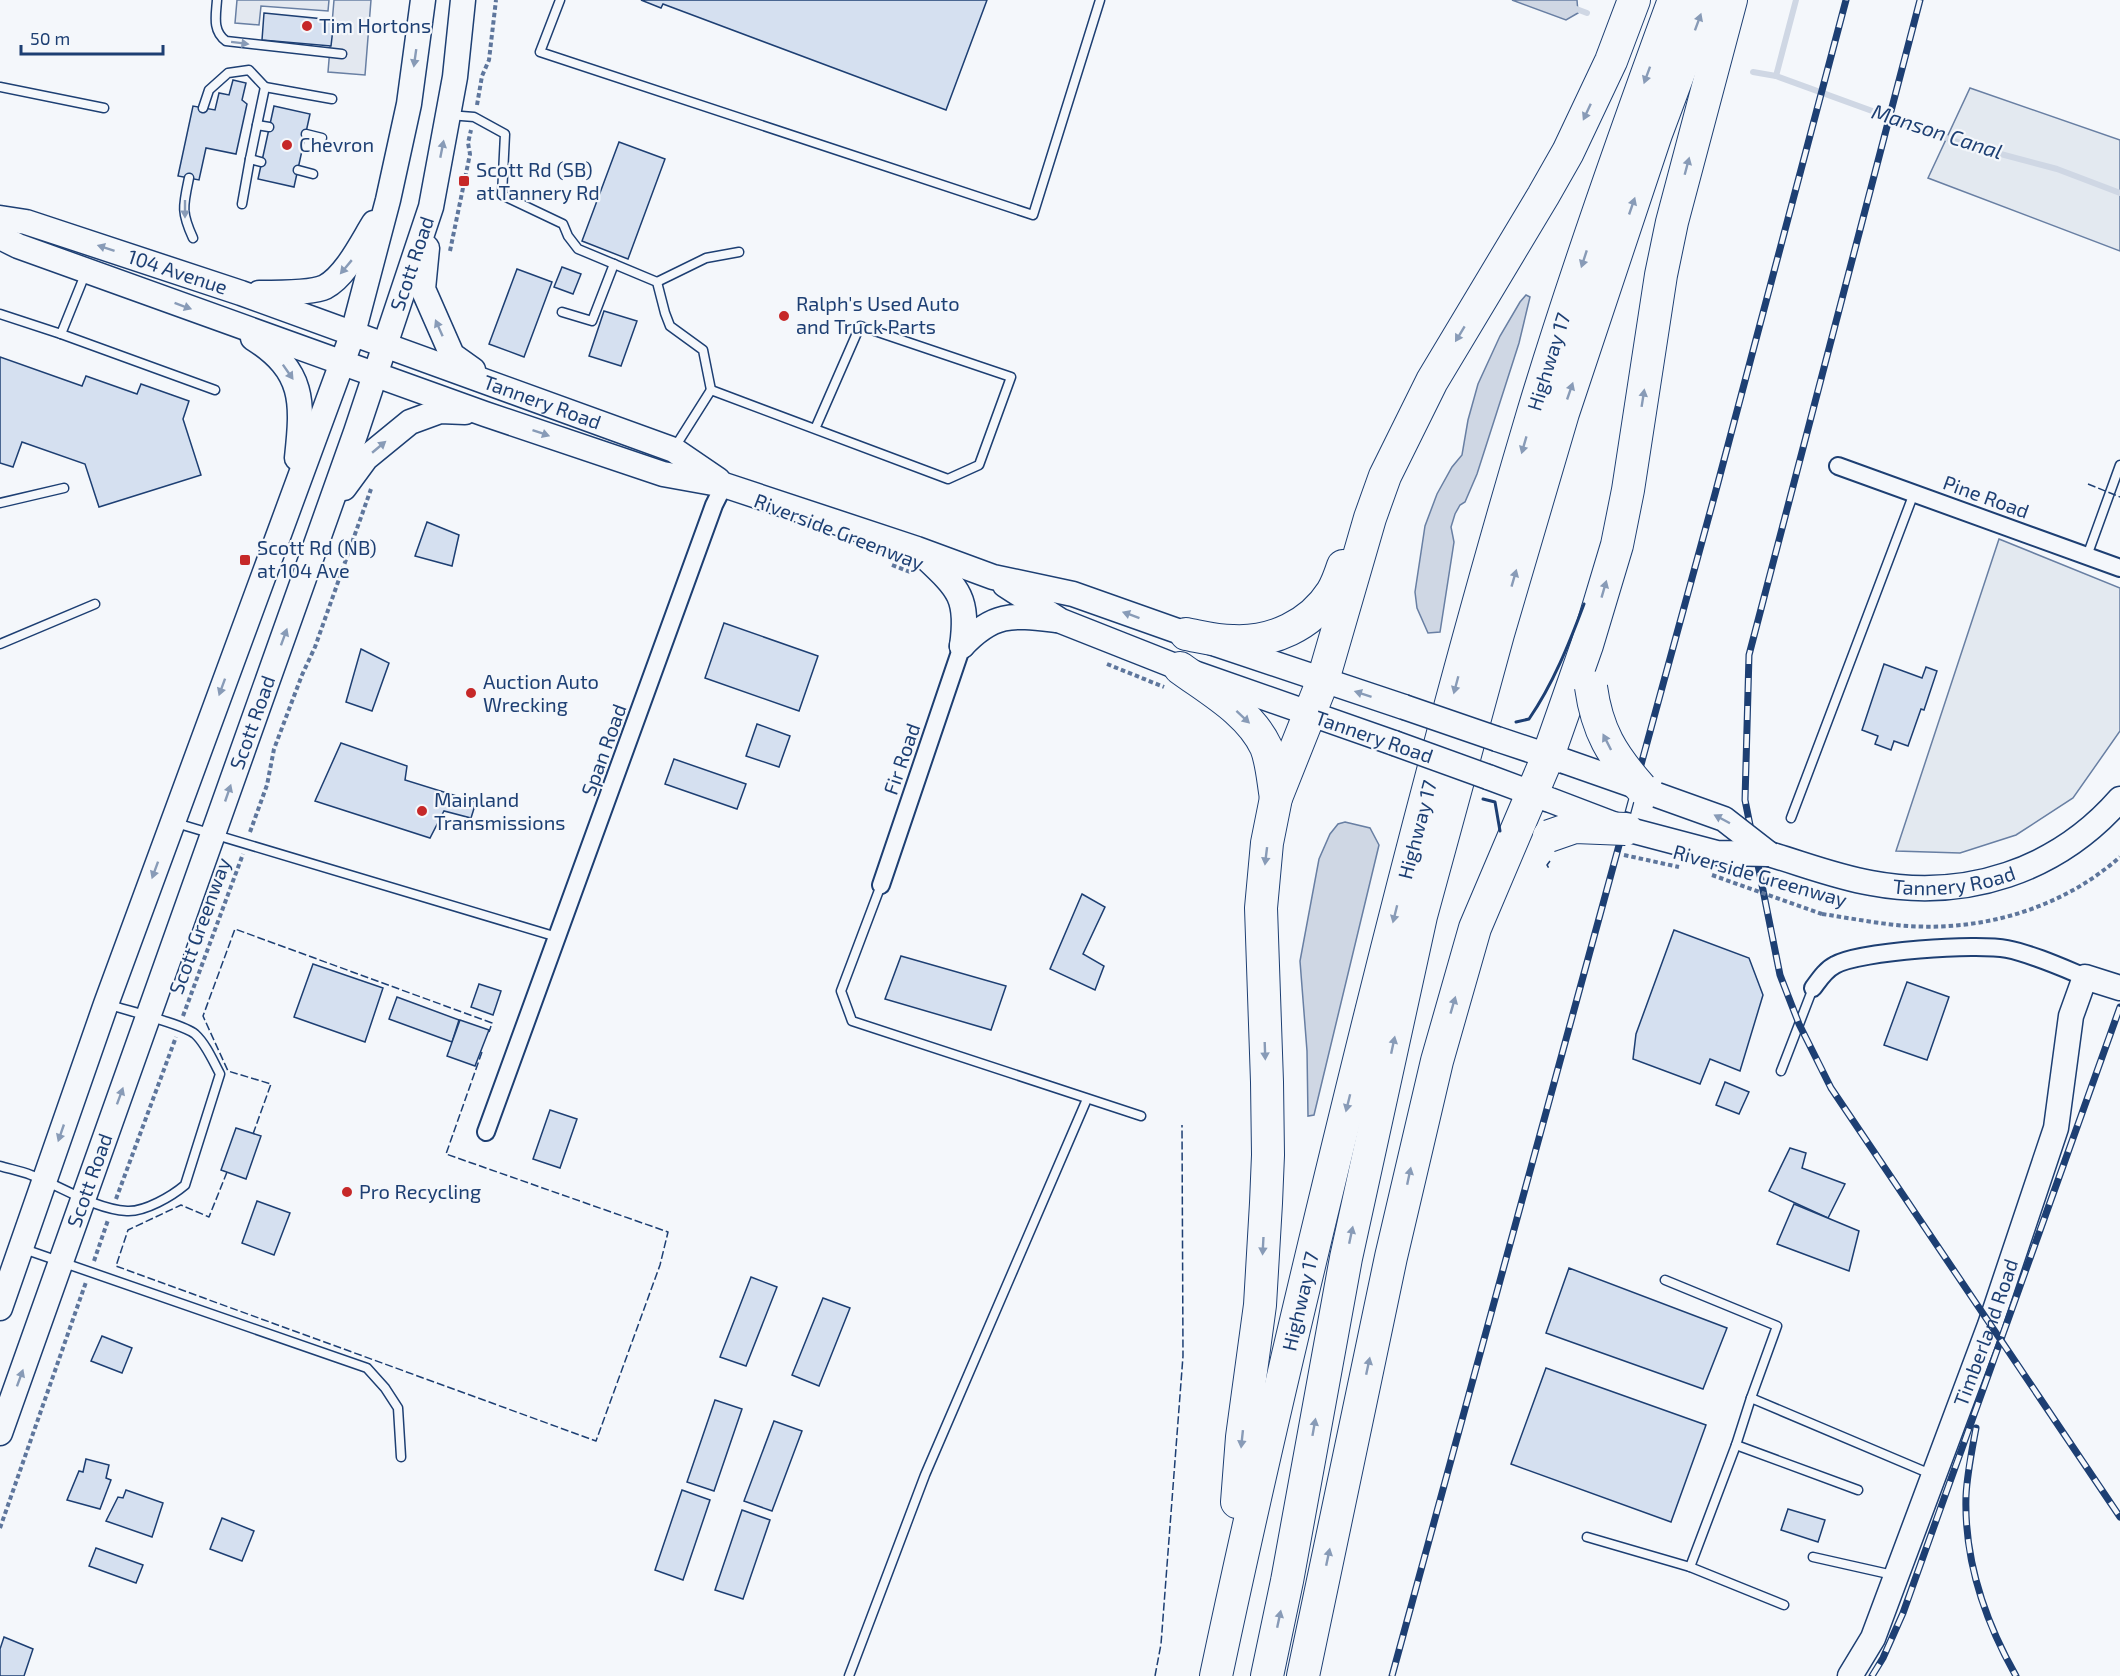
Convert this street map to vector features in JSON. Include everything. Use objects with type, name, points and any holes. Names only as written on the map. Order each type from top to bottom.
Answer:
[{"type":"highway","points":[[1228,1623],[1242,1437],[1261,1293],[1268,1155],[1262,908],[1267,843],[1276,798],[1323,680],[1370,518],[1385,476],[1432,381],[1568,152],[1611,61],[1634,0]]},
{"type":"highway","name":"Highway 17","points":[[1216,1676],[1265,1449],[1347,1108],[1400,895],[1471,628],[1534,410],[1628,124],[1674,0]]},
{"type":"highway","name":"Highway 17","points":[[1267,1676],[1287,1581],[1346,1258],[1421,916],[1498,634],[1563,413],[1656,134],[1706,0]]},
{"type":"highway","points":[[1303,1676],[1412,1163],[1437,1061],[1475,928],[1556,759],[1617,545],[1628,490],[1661,275],[1672,222],[1731,0]]},
{"type":"highway","points":[[1186,634],[1232,642],[1251,641],[1284,633],[1298,626],[1321,606],[1333,591],[1343,567],[1370,518]]},
{"type":"highway","points":[[1587,645],[1593,705],[1605,740],[1641,788]]},
{"type":"highway","points":[[1177,680],[1232,707],[1253,726],[1266,749],[1276,798]]},
{"type":"highway","points":[[1475,928],[1506,875],[1521,855],[1534,843],[1575,827],[1623,842]]},
{"type":"main road","name":"Scott Road","points":[[0,1308],[106,1004],[353,333],[388,200],[409,104],[423,0]]},
{"type":"main road","name":"Scott Road","points":[[0,1433],[329,508],[431,207],[455,76],[463,0]]},
{"type":"main road","points":[[242,293],[281,294],[325,287],[350,262],[388,200]]},
{"type":"main road","points":[[431,207],[423,289],[452,355],[492,383]]},
{"type":"main road","name":"104 Avenue","points":[[0,218],[26,222],[242,293],[353,333]]},
{"type":"main road","name":"104 Avenue","points":[[0,237],[86,271],[343,362]]},
{"type":"main road","points":[[228,322],[272,350],[294,377],[301,414],[294,489]]},
{"type":"main road","name":"Tannery Road","points":[[353,333],[674,450],[724,485]]},
{"type":"main road","name":"Tannery Road","points":[[343,362],[485,414],[663,474],[724,485],[917,549],[993,578],[1073,594],[1641,788],[1724,819],[1769,854]]},
{"type":"main road","points":[[329,508],[366,458],[410,422],[440,411],[485,414]]},
{"type":"main road","points":[[917,549],[950,581],[964,608],[966,621],[962,646]]},
{"type":"main road","name":"Tannery Road","points":[[993,578],[1061,621],[1177,680],[1309,714],[1488,777],[1540,796],[1623,842],[1717,853],[1769,854],[1872,883],[1921,889],[1969,886],[2017,873],[2062,850],[2101,820],[2120,799]]},
{"type":"main road","points":[[962,646],[978,630],[997,620],[1018,616],[1061,621]]},
{"type":"main road","points":[[2085,977],[2120,988]]},
{"type":"main road","name":"Timberland Road","points":[[1850,1676],[1873,1638],[1990,1325],[2056,1128],[2071,1016],[2085,977]]},
{"type":"street","name":"Pine Road","points":[[1838,466],[2120,568]]},
{"type":"street","name":"Span Road","points":[[486,1132],[714,505],[724,485]]},
{"type":"street","name":"Fir Road","points":[[881,885],[962,646]]},
{"type":"street","points":[[1813,988],[1823,974],[1834,965],[1849,959],[1970,947],[2008,949],[2085,977]]},
{"type":"lane","points":[[217,0],[216,23],[221,37],[226,41],[342,54]]},
{"type":"lane","points":[[560,0],[540,52],[1033,214],[1100,0]]},
{"type":"lane","points":[[203,108],[209,90],[228,73],[249,70],[265,87],[332,99]]},
{"type":"lane","points":[[0,87],[104,108]]},
{"type":"lane","points":[[242,204],[265,87]]},
{"type":"lane","points":[[448,115],[474,117],[505,134],[502,195],[563,224],[568,236],[578,249],[657,282],[706,258],[739,252]]},
{"type":"lane","points":[[257,124],[269,127]]},
{"type":"lane","points":[[306,134],[322,138]]},
{"type":"lane","points":[[250,159],[261,162]]},
{"type":"lane","points":[[298,170],[313,174]]},
{"type":"lane","points":[[189,178],[183,208],[185,220],[194,238]]},
{"type":"lane","points":[[562,312],[592,321],[614,264]]},
{"type":"lane","points":[[61,334],[86,271]]},
{"type":"lane","points":[[657,282],[670,326],[703,350],[711,390],[674,450]]},
{"type":"lane","points":[[0,314],[215,390]]},
{"type":"lane","points":[[711,390],[948,479],[979,465],[1011,377],[860,326],[815,429]]},
{"type":"lane","points":[[2087,556],[2120,465]]},
{"type":"lane","points":[[0,503],[64,488]]},
{"type":"lane","points":[[1791,818],[1914,493]]},
{"type":"lane","points":[[0,644],[95,604]]},
{"type":"lane","points":[[172,822],[558,937]]},
{"type":"lane","points":[[881,885],[841,991],[852,1021],[1141,1116]]},
{"type":"lane","points":[[1781,1071],[1813,988]]},
{"type":"lane","points":[[0,1166],[45,1181],[84,1199],[128,1211],[173,1195],[185,1185],[220,1074],[201,1040],[194,1033],[180,1026],[106,1004]]},
{"type":"lane","points":[[849,1676],[924,1475],[1086,1099]]},
{"type":"lane","points":[[21,1248],[366,1368],[385,1388],[398,1408],[400,1457]]},
{"type":"lane","points":[[1665,1280],[1777,1326],[1736,1445],[1690,1567]]},
{"type":"lane","points":[[1751,1398],[1934,1475]]},
{"type":"lane","points":[[1736,1445],[1858,1490]]},
{"type":"lane","points":[[1587,1537],[1690,1567],[1784,1605]]},
{"type":"lane","points":[[1813,1557],[1897,1576]]},
{"type":"path","points":[[483,76],[489,60],[496,0]]},
{"type":"path","points":[[448,262],[471,154],[468,143]]},
{"type":"path","points":[[254,821],[267,785],[278,738],[315,647],[360,521]]},
{"type":"path","name":"Riverside Greenway","points":[[885,562],[916,574]]},
{"type":"path","points":[[1101,660],[1119,670],[1177,680]]},
{"type":"path","name":"Riverside Greenway","points":[[1623,842],[1685,868]]},
{"type":"path","name":"Scott Greenway","points":[[185,1010],[243,852]]},
{"type":"path","name":"Riverside Greenway","points":[[1707,873],[1822,914],[1909,926],[1944,926],[1976,924],[2012,916],[2056,900],[2120,856]]},
{"type":"path","points":[[119,1191],[175,1039]]},
{"type":"path","points":[[94,1260],[108,1222]]},
{"type":"path","points":[[0,1528],[87,1281]]},
{"type":"shaded area","points":[[237,0],[329,0],[328,11],[261,6],[259,25],[235,23]]},
{"type":"shaded area","points":[[334,0],[371,0],[365,75],[328,72]]},
{"type":"shaded area","points":[[1512,0],[1577,0],[1578,13],[1566,20]]},
{"type":"shaded area","points":[[1970,88],[2120,140],[2120,251],[1928,178]]},
{"type":"shaded area","points":[[1526,295],[1530,297],[1519,343],[1477,474],[1465,502],[1460,505],[1455,514],[1451,527],[1454,542],[1440,632],[1428,633],[1417,608],[1415,592],[1425,526],[1437,494],[1452,467],[1462,455],[1468,420],[1478,384],[1500,336]]},
{"type":"shaded area","points":[[1999,539],[2120,588],[2120,731],[2073,798],[2016,835],[1960,853],[1896,851]]},
{"type":"shaded area","points":[[1345,822],[1370,828],[1379,845],[1314,1115],[1308,1116],[1307,1051],[1300,961],[1319,859],[1330,834],[1338,824]]},
{"type":"building","points":[[641,0],[987,0],[946,110],[663,4],[661,8]]},
{"type":"building","points":[[264,13],[334,20],[331,46],[262,40]]},
{"type":"building","points":[[233,80],[246,83],[242,100],[247,104],[236,154],[206,148],[199,180],[178,176],[193,106],[215,110],[219,93],[229,95]]},
{"type":"building","points":[[274,106],[310,114],[294,187],[258,179]]},
{"type":"building","points":[[619,142],[665,159],[628,259],[582,241]]},
{"type":"building","points":[[562,267],[581,274],[573,294],[554,287]]},
{"type":"building","points":[[517,269],[552,282],[524,357],[489,344]]},
{"type":"building","points":[[604,311],[637,321],[621,366],[589,356]]},
{"type":"building","points":[[0,357],[82,386],[86,376],[137,394],[141,384],[189,401],[183,419],[201,475],[99,507],[85,464],[22,442],[13,467],[0,463]]},
{"type":"building","points":[[427,522],[459,535],[452,566],[415,556]]},
{"type":"building","points":[[724,623],[818,656],[799,711],[705,678]]},
{"type":"building","points":[[361,649],[389,663],[372,711],[346,702]]},
{"type":"building","points":[[1884,664],[1922,678],[1926,667],[1937,671],[1924,710],[1921,709],[1908,746],[1894,741],[1891,750],[1875,744],[1878,736],[1862,730]]},
{"type":"building","points":[[757,724],[790,736],[779,767],[746,756]]},
{"type":"building","points":[[341,743],[407,766],[405,780],[476,802],[471,818],[444,811],[430,838],[315,801]]},
{"type":"building","points":[[674,759],[746,784],[737,809],[665,784]]},
{"type":"building","points":[[1082,894],[1105,907],[1083,954],[1104,966],[1095,990],[1050,969]]},
{"type":"building","points":[[1674,930],[1749,958],[1763,995],[1740,1071],[1710,1059],[1700,1084],[1633,1059],[1636,1034]]},
{"type":"building","points":[[901,956],[1006,986],[991,1030],[885,999]]},
{"type":"building","points":[[313,964],[383,988],[365,1042],[294,1017]]},
{"type":"building","points":[[1907,982],[1949,997],[1927,1060],[1884,1045]]},
{"type":"building","points":[[479,984],[501,991],[493,1015],[471,1007]]},
{"type":"building","points":[[397,997],[459,1020],[452,1042],[389,1019]]},
{"type":"building","points":[[460,1020],[489,1030],[475,1066],[447,1056]]},
{"type":"building","points":[[1725,1082],[1749,1092],[1739,1114],[1716,1105]]},
{"type":"building","points":[[550,1110],[577,1119],[560,1168],[533,1159]]},
{"type":"building","points":[[236,1128],[261,1136],[246,1179],[221,1170]]},
{"type":"building","points":[[1790,1148],[1806,1153],[1802,1168],[1845,1184],[1828,1218],[1769,1191]]},
{"type":"building","points":[[257,1201],[290,1213],[274,1255],[242,1243]]},
{"type":"building","points":[[1794,1204],[1859,1231],[1849,1271],[1777,1244]]},
{"type":"building","points":[[1569,1268],[1727,1328],[1703,1389],[1546,1333]]},
{"type":"building","points":[[751,1277],[777,1287],[746,1366],[720,1357]]},
{"type":"building","points":[[823,1298],[850,1308],[819,1386],[792,1375]]},
{"type":"building","points":[[102,1336],[132,1348],[122,1373],[91,1361]]},
{"type":"building","points":[[1546,1368],[1706,1425],[1671,1522],[1511,1464]]},
{"type":"building","points":[[715,1400],[742,1409],[714,1491],[687,1482]]},
{"type":"building","points":[[774,1421],[802,1431],[772,1511],[744,1501]]},
{"type":"building","points":[[86,1459],[109,1465],[106,1478],[111,1480],[100,1509],[67,1500],[79,1471],[83,1472]]},
{"type":"building","points":[[126,1490],[163,1503],[152,1537],[106,1521],[118,1497],[123,1498]]},
{"type":"building","points":[[682,1490],[710,1500],[683,1580],[655,1570]]},
{"type":"building","points":[[1788,1509],[1825,1520],[1818,1542],[1781,1530]]},
{"type":"building","points":[[742,1510],[770,1520],[743,1599],[715,1590]]},
{"type":"building","points":[[222,1518],[254,1531],[242,1561],[210,1549]]},
{"type":"building","points":[[96,1548],[143,1565],[136,1583],[89,1566]]},
{"type":"building","points":[[4,1637],[33,1649],[24,1676],[0,1676],[0,1649]]},
{"type":"waterway","points":[[1776,76],[1796,0]]},
{"type":"waterway","name":"Manson Canal","points":[[1571,7],[1587,13]]},
{"type":"waterway","name":"Manson Canal","points":[[1753,72],[1776,76],[1963,144],[2057,169],[2120,193]]},
{"type":"railway","points":[[1392,1676],[1715,494],[1846,0]]},
{"type":"railway","points":[[1920,0],[1749,655],[1745,800],[1780,975],[1799,1024],[1831,1088],[2120,1517]]},
{"type":"railway","points":[[1872,1676],[1883,1658],[1903,1613],[2120,1007]]},
{"type":"railway","points":[[1976,1428],[1966,1496],[1969,1543],[1973,1567],[1986,1612],[2016,1676]]},
{"type":"fence","points":[[2088,484],[2120,497]]},
{"type":"fence","points":[[1550,861],[1547,865],[1550,870]]},
{"type":"fence","points":[[253,1134],[271,1084],[228,1071],[203,1016],[235,929],[492,1023],[489,1032]]},
{"type":"fence","points":[[227,1172],[209,1217],[181,1205],[128,1230],[116,1266],[596,1441],[660,1265],[668,1232],[446,1154],[482,1052]]},
{"type":"fence","points":[[1155,1676],[1161,1644],[1183,1356],[1182,1125]]},
{"type":"wall","points":[[1516,722],[1529,719],[1546,692],[1584,604]]},
{"type":"wall","points":[[1483,799],[1495,802],[1500,831]]},
{"type":"place","name":"Tim Hortons","points":[[307,26]]},
{"type":"place","name":"Chevron","points":[[287,145]]},
{"type":"place","name":"Scott Rd (SB) at Tannery Rd","points":[[464,181]]},
{"type":"place","name":"Ralph's Used Auto and Truck Parts","points":[[784,316]]},
{"type":"place","name":"Scott Rd (NB) at 104 Ave","points":[[245,560]]},
{"type":"place","name":"Auction Auto Wrecking","points":[[471,693]]},
{"type":"place","name":"Mainland Transmissions","points":[[422,811]]},
{"type":"place","name":"Pro Recycling","points":[[347,1192]]}]
